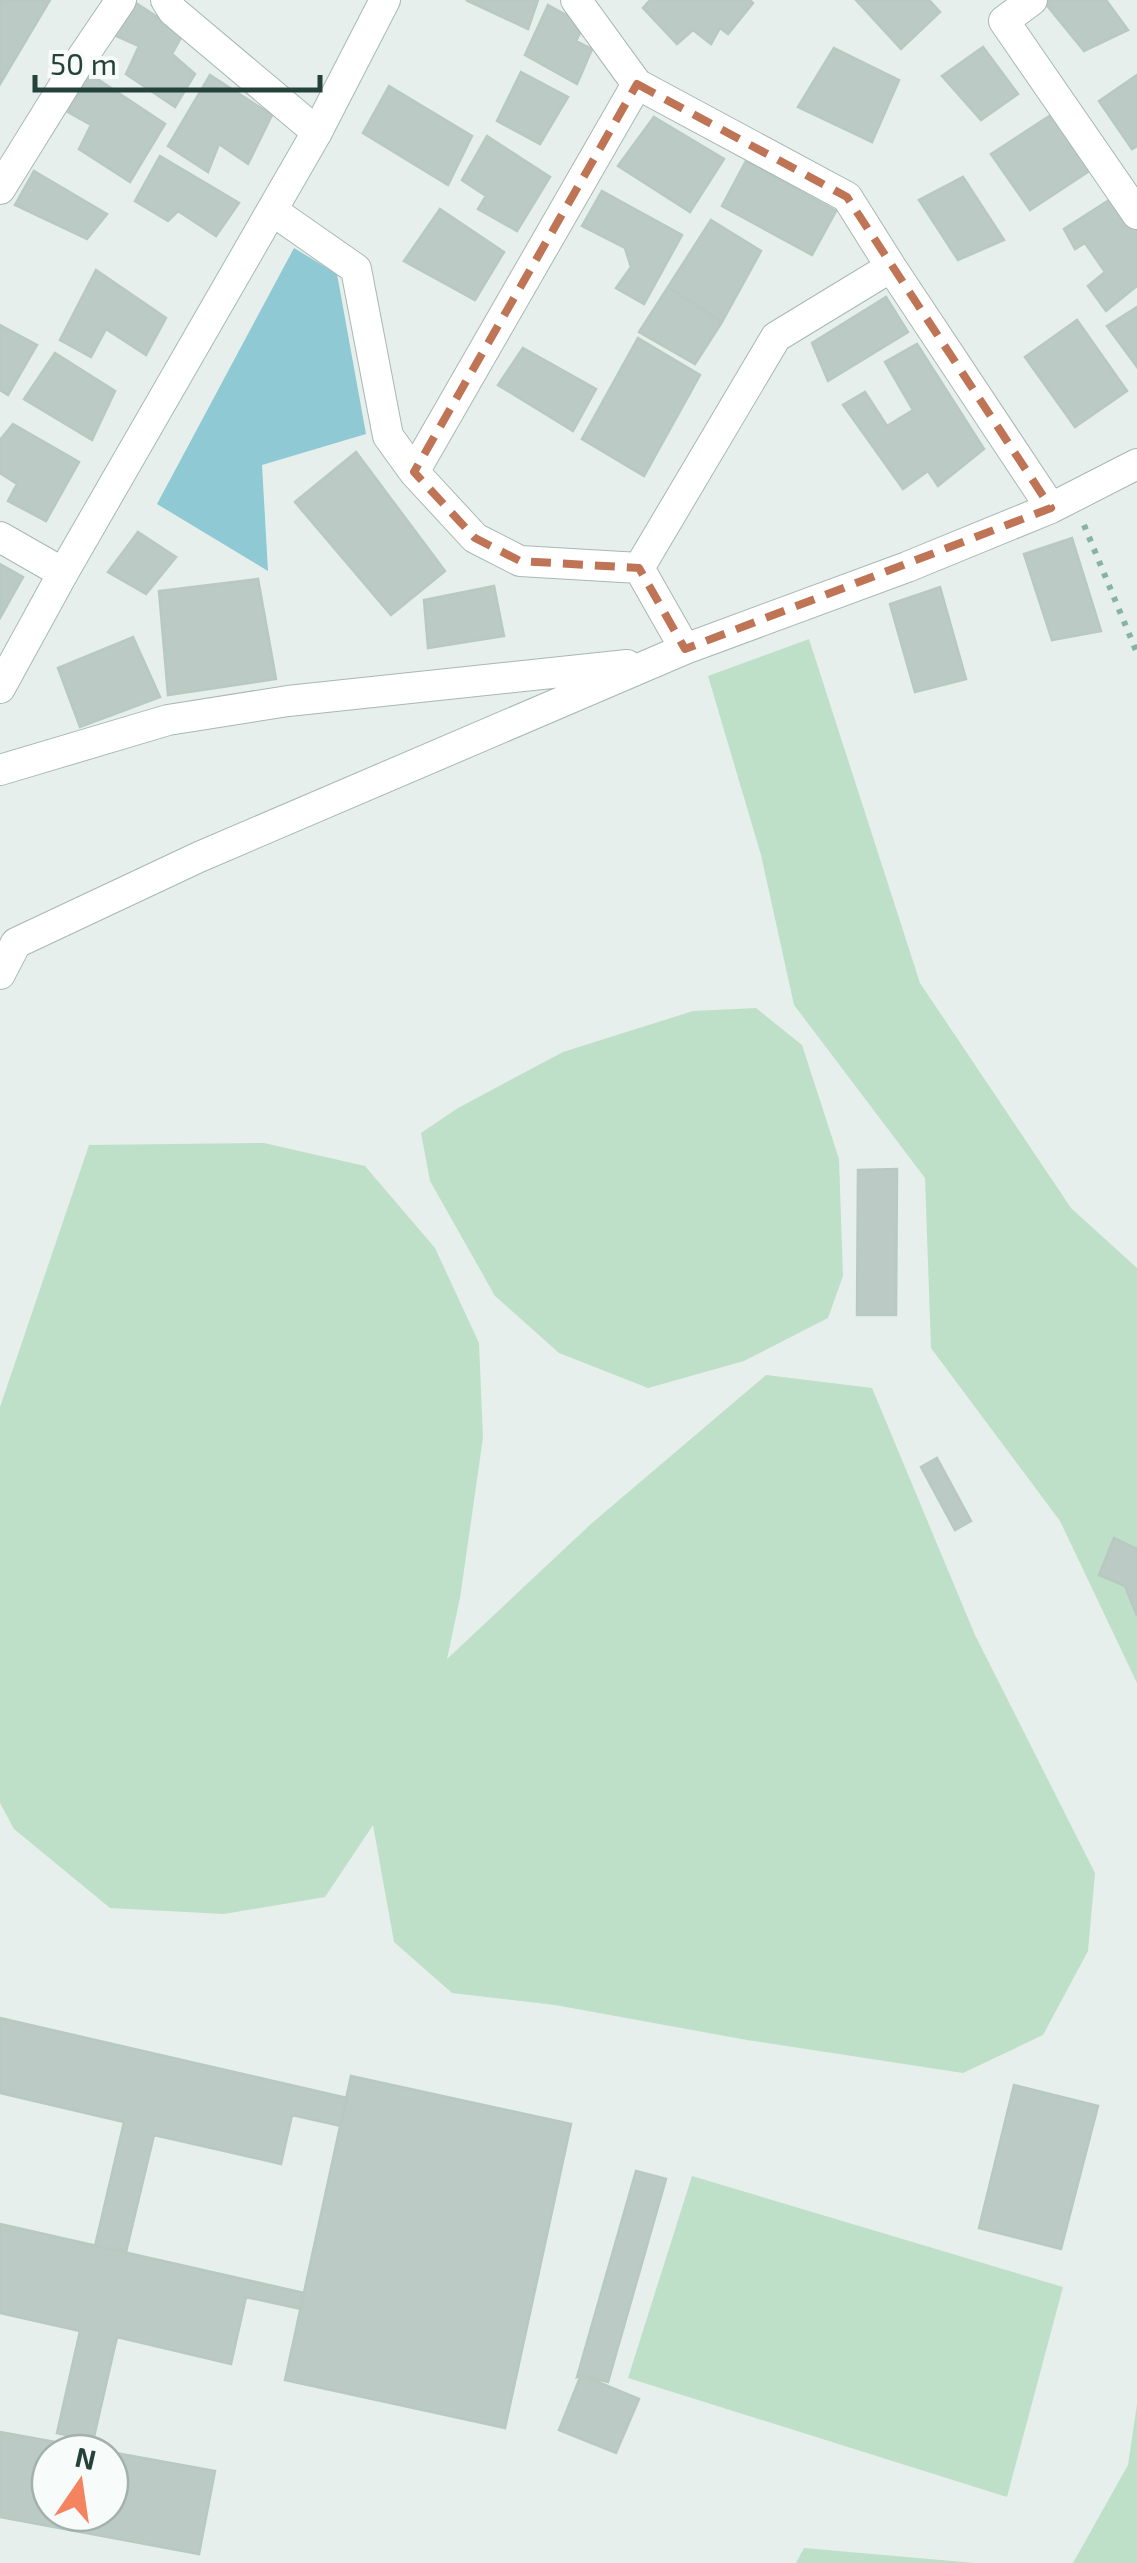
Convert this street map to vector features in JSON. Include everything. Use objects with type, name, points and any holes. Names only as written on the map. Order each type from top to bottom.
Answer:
[{"type":"street","points":[[0,189],[121,0]]},
{"type":"street","points":[[166,0],[173,11],[317,132]]},
{"type":"street","points":[[0,688],[273,211],[385,0]]},
{"type":"street","points":[[576,0],[637,84],[847,197],[890,268],[1062,502]]},
{"type":"street","points":[[1032,0],[1004,21],[1137,214]]},
{"type":"street","points":[[414,472],[637,84]]},
{"type":"street","points":[[273,211],[356,269],[388,436],[414,472],[475,538],[520,561],[639,568]]},
{"type":"street","points":[[639,568],[776,337],[890,268]]},
{"type":"street","points":[[0,974],[16,943],[199,857],[672,655],[907,567],[1062,502],[1137,464]]},
{"type":"street","points":[[0,537],[63,573]]},
{"type":"street","points":[[639,568],[672,655]]},
{"type":"street","points":[[0,770],[168,720],[288,701],[672,655]]},
{"type":"path","points":[[1062,502],[1137,653]]},
{"type":"highlighted area","points":[[637,84],[847,197],[1051,508],[685,649],[639,568],[520,561],[475,538],[414,472]]},
{"type":"green space","points":[[809,639],[920,983],[1071,1208],[1137,1268],[1137,1683],[1060,1521],[931,1348],[925,1178],[794,1005],[761,855],[708,676]]},
{"type":"green space","points":[[756,1008],[802,1045],[839,1159],[843,1276],[828,1318],[744,1361],[648,1388],[559,1353],[495,1296],[430,1181],[421,1133],[458,1108],[563,1052],[693,1011]]},
{"type":"green space","points":[[264,1143],[365,1166],[435,1248],[479,1343],[483,1438],[460,1598],[447,1659],[592,1523],[766,1375],[872,1388],[975,1635],[1095,1873],[1088,1951],[1043,2035],[963,2073],[555,2005],[452,1993],[394,1942],[373,1825],[325,1897],[224,1914],[110,1908],[14,1829],[0,1803],[0,1407],[89,1145]]},
{"type":"green space","points":[[692,2176],[1063,2287],[1007,2497],[628,2378]]},
{"type":"green space","points":[[1137,2404],[1137,2563],[1073,2563],[1128,2465]]},
{"type":"green space","points":[[804,2548],[975,2563],[796,2563]]},
{"type":"water","points":[[294,248],[337,274],[366,434],[262,465],[268,571],[157,504]]},
{"type":"building","points":[[0,0],[50,0],[0,84]]},
{"type":"building","points":[[466,0],[538,0],[528,29]]},
{"type":"building","points":[[650,0],[753,3],[728,34],[720,28],[711,44],[693,30],[677,44],[643,8]]},
{"type":"building","points":[[856,0],[929,0],[940,12],[901,49]]},
{"type":"building","points":[[1106,0],[1128,30],[1084,51],[1045,3]]},
{"type":"building","points":[[136,3],[183,34],[172,54],[195,74],[175,107],[126,74],[139,46],[114,35]]},
{"type":"building","points":[[548,5],[584,25],[576,41],[592,49],[577,84],[525,55]]},
{"type":"building","points":[[983,47],[1018,94],[981,120],[942,76]]},
{"type":"building","points":[[834,48],[899,80],[872,142],[798,107]]},
{"type":"building","points":[[521,72],[568,97],[540,144],[497,121]]},
{"type":"building","points":[[90,74],[165,124],[130,182],[79,149],[91,125],[68,112]]},
{"type":"building","points":[[210,75],[272,115],[248,164],[219,144],[208,172],[168,146]]},
{"type":"building","points":[[1137,75],[1137,146],[1132,149],[1099,101]]},
{"type":"building","points":[[389,86],[472,136],[448,185],[363,133]]},
{"type":"building","points":[[1054,113],[1091,170],[1030,210],[991,154]]},
{"type":"building","points":[[654,117],[724,159],[690,212],[618,166]]},
{"type":"building","points":[[487,136],[550,177],[517,231],[478,209],[486,196],[462,180]]},
{"type":"building","points":[[160,156],[239,203],[216,236],[178,211],[168,221],[135,201]]},
{"type":"building","points":[[746,161],[836,211],[812,255],[722,206]]},
{"type":"building","points":[[34,171],[107,214],[87,239],[15,205]]},
{"type":"building","points":[[963,177],[1004,240],[958,260],[919,200]]},
{"type":"building","points":[[602,191],[682,235],[644,304],[616,288],[631,267],[625,248],[582,226]]},
{"type":"building","points":[[1114,197],[1137,229],[1137,286],[1106,311],[1088,286],[1105,272],[1085,243],[1075,249],[1064,229]]},
{"type":"building","points":[[440,209],[504,252],[475,300],[404,261]]},
{"type":"building","points":[[711,220],[761,251],[722,322],[668,287]]},
{"type":"building","points":[[96,270],[166,318],[146,355],[106,329],[91,357],[60,340]]},
{"type":"building","points":[[668,287],[722,322],[695,364],[639,332]]},
{"type":"building","points":[[886,297],[908,332],[828,381],[812,343]]},
{"type":"building","points":[[1137,307],[1137,367],[1107,326]]},
{"type":"building","points":[[1077,320],[1127,391],[1075,427],[1025,357]]},
{"type":"building","points":[[0,325],[37,345],[8,395],[0,390]]},
{"type":"building","points":[[638,338],[700,375],[644,476],[582,439]]},
{"type":"building","points":[[917,344],[984,449],[938,486],[928,471],[903,489],[843,405],[865,392],[887,426],[913,410],[885,362]]},
{"type":"building","points":[[523,348],[596,389],[573,431],[498,385]]},
{"type":"building","points":[[55,353],[115,391],[92,440],[24,399]]},
{"type":"building","points":[[13,424],[79,462],[46,521],[8,501],[17,484],[0,473],[0,440]]},
{"type":"building","points":[[356,452],[445,571],[391,615],[295,502]]},
{"type":"building","points":[[138,532],[176,557],[146,594],[108,572]]},
{"type":"building","points":[[1072,538],[1101,631],[1052,640],[1024,554]]},
{"type":"building","points":[[0,564],[23,577],[0,618]]},
{"type":"building","points":[[258,579],[276,679],[168,695],[159,591]]},
{"type":"building","points":[[494,586],[504,636],[428,648],[424,600]]},
{"type":"building","points":[[940,587],[966,679],[915,692],[890,604]]},
{"type":"building","points":[[133,637],[160,697],[80,727],[58,668]]},
{"type":"building","points":[[897,1169],[896,1315],[857,1315],[858,1170]]},
{"type":"building","points":[[937,1458],[971,1521],[955,1530],[921,1467]]},
{"type":"building","points":[[1114,1538],[1137,1549],[1137,1616],[1125,1586],[1099,1575]]},
{"type":"building","points":[[0,2018],[347,2098],[341,2126],[292,2115],[281,2164],[154,2135],[126,2252],[95,2246],[124,2122],[0,2093]]},
{"type":"building","points":[[351,2076],[571,2124],[505,2428],[285,2380]]},
{"type":"building","points":[[1014,2085],[1098,2106],[1061,2249],[979,2228]]},
{"type":"building","points":[[636,2171],[666,2179],[608,2382],[577,2377]]},
{"type":"building","points":[[0,2224],[304,2293],[301,2309],[246,2297],[231,2364],[117,2337],[95,2433],[57,2433],[80,2331],[0,2313]]},
{"type":"building","points":[[581,2375],[639,2399],[616,2453],[559,2430]]},
{"type":"building","points":[[0,2432],[30,2437],[30,2523],[0,2517]]},
{"type":"building","points":[[130,2456],[215,2471],[199,2554],[86,2533],[130,2533]]}]
